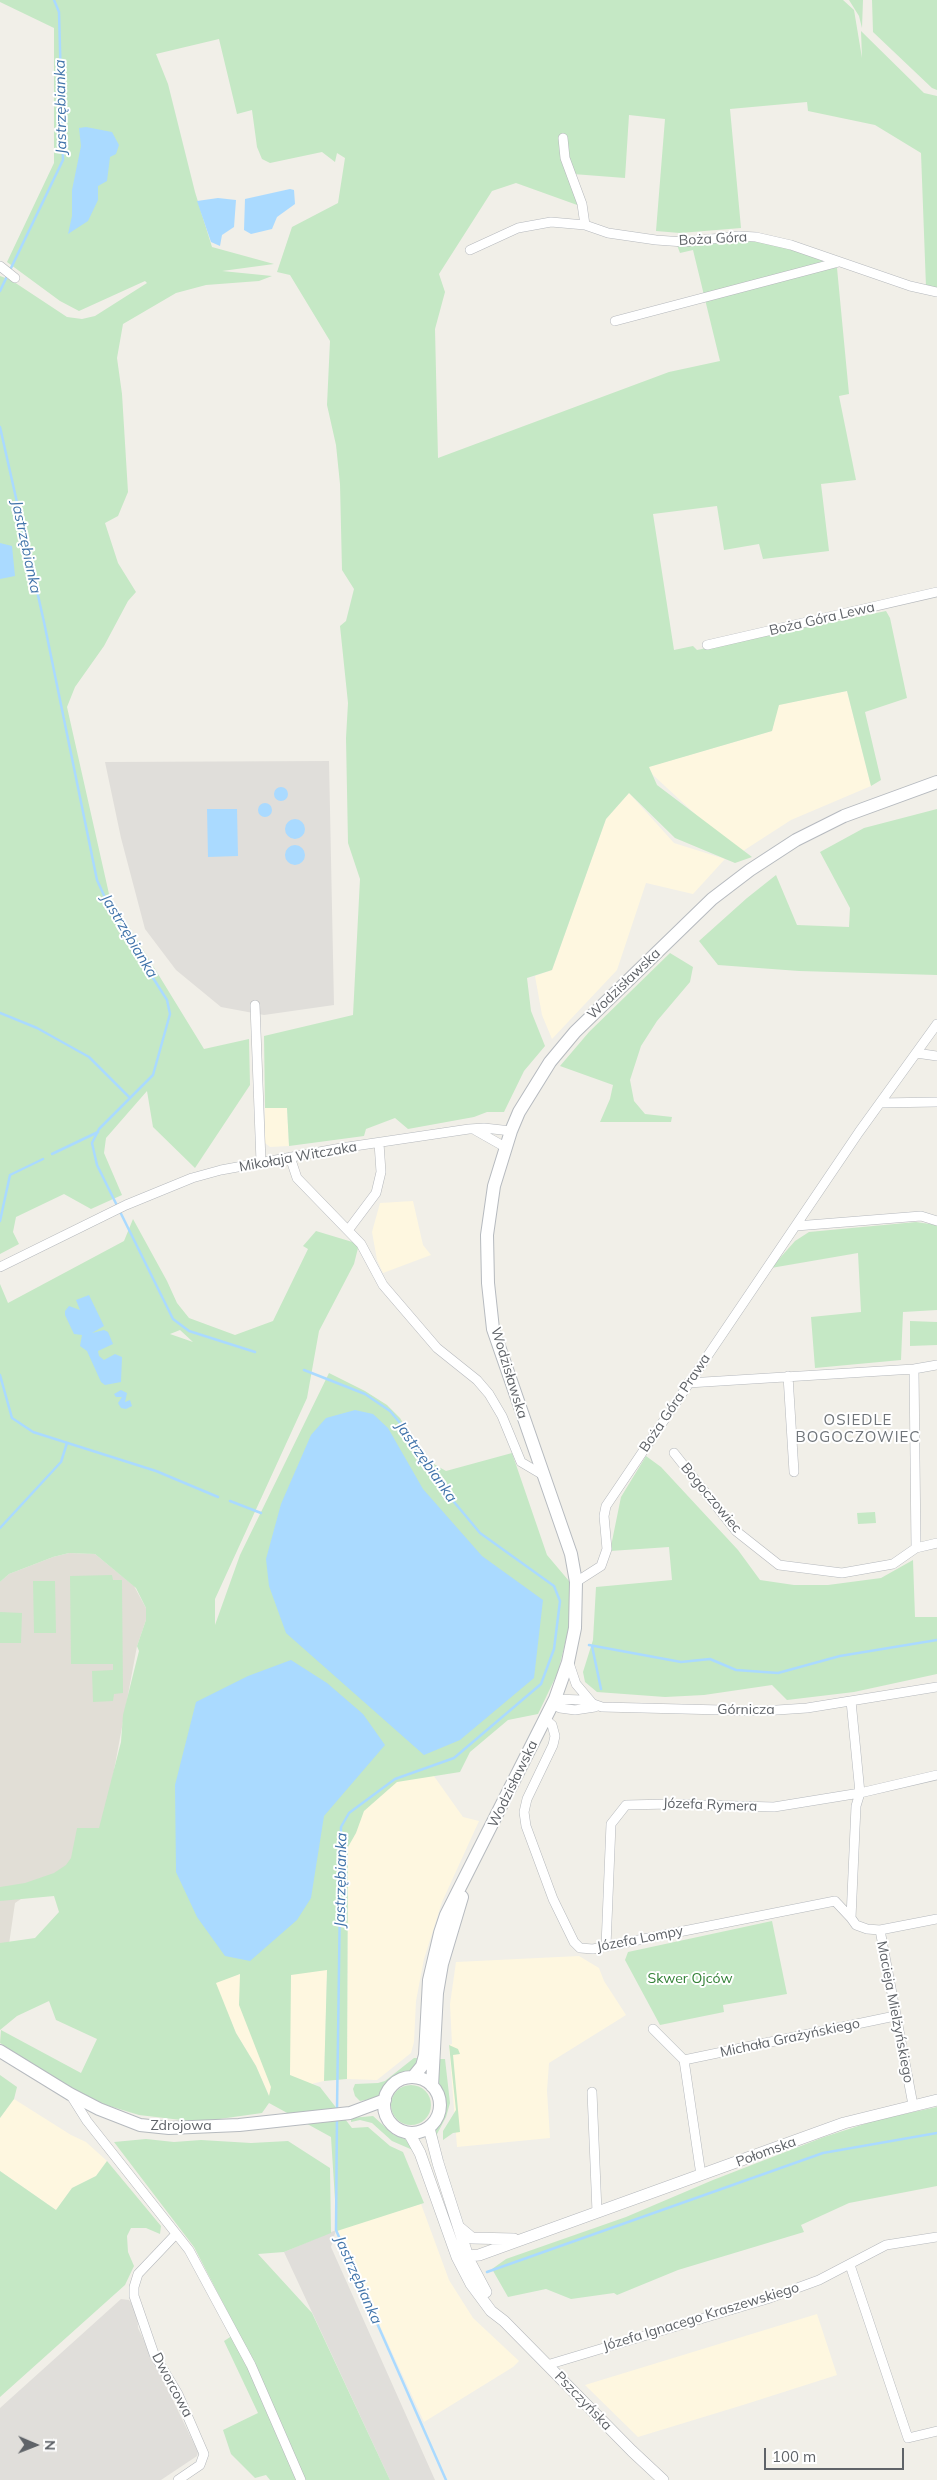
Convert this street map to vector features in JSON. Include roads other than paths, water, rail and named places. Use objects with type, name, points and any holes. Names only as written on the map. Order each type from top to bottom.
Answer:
[{"type":"main road","name":"Wodzisławska","points":[[413,2077],[422,2066],[425,2055],[429,1980],[446,1915],[466,1880],[554,1702],[568,1662],[575,1628],[576,1582],[571,1554],[509,1379],[492,1320],[487,1264],[487,1236],[494,1186],[511,1131],[519,1112],[550,1062],[575,1032],[712,899],[750,870],[796,840],[844,816],[937,782]]},
{"type":"main road","name":"Wodzisławska","points":[[432,2086],[437,1993],[444,1956],[466,1880]]},
{"type":"main road","name":"Zdrojowa","points":[[0,2051],[70,2094],[99,2109],[140,2125],[169,2128],[230,2126],[350,2113],[385,2113]]},
{"type":"main road","points":[[413,2077],[426,2081],[432,2086],[440,2104],[438,2118],[429,2128],[409,2133],[394,2127],[385,2113],[385,2100],[387,2093],[398,2081],[413,2077]]},
{"type":"main road","name":"Zdrojowa","points":[[350,2113],[385,2100]]},
{"type":"street","points":[[563,138],[567,165],[582,204],[586,225]]},
{"type":"street","name":"Boża Góra","points":[[470,250],[498,236],[530,225],[550,222],[586,225],[608,233],[656,240],[684,242],[739,236],[756,237],[792,245],[839,262],[937,292]]},
{"type":"street","points":[[616,321],[839,262]]},
{"type":"street","points":[[1,267],[15,278]]},
{"type":"street","name":"Boża Góra Lewa","points":[[707,645],[937,592]]},
{"type":"street","points":[[255,1005],[261,1162]]},
{"type":"street","name":"Boża Góra Prawa","points":[[576,1582],[601,1566],[607,1549],[604,1516],[606,1506],[880,1103],[937,1024]]},
{"type":"street","points":[[916,1052],[937,1056]]},
{"type":"street","points":[[880,1103],[937,1102]]},
{"type":"street","name":"Mikołaja Witczaka","points":[[0,1267],[126,1204],[192,1178],[261,1162],[379,1143],[484,1128],[511,1131]]},
{"type":"street","points":[[475,1130],[505,1147]]},
{"type":"street","points":[[349,1229],[376,1193],[381,1172],[379,1143]]},
{"type":"street","points":[[290,1157],[297,1178],[349,1229],[361,1244],[383,1285],[438,1348],[477,1380],[489,1394],[502,1416],[521,1462],[543,1476]]},
{"type":"street","points":[[796,1226],[921,1216],[937,1221]]},
{"type":"street","points":[[688,1383],[914,1369],[937,1365]]},
{"type":"street","points":[[914,1369],[916,1548]]},
{"type":"street","points":[[788,1376],[794,1472]]},
{"type":"street","name":"Bogoczowiec","points":[[674,1453],[736,1531],[779,1565],[842,1573],[893,1564],[916,1548],[937,1543]]},
{"type":"street","points":[[568,1662],[576,1684],[596,1706]]},
{"type":"street","name":"Górnicza","points":[[554,1702],[582,1700],[596,1706],[762,1711],[806,1708],[937,1687]]},
{"type":"street","points":[[851,1701],[860,1793],[856,1806],[852,1918]]},
{"type":"street","name":"Józefa Lompy","points":[[545,1719],[552,1725],[555,1736],[554,1745],[527,1799],[524,1812],[526,1826],[553,1899],[574,1942],[580,1948],[593,1949],[835,1901],[852,1918]]},
{"type":"street","name":"Józefa Rymera","points":[[606,1946],[611,1824],[626,1805],[669,1804],[774,1807],[860,1793],[937,1775]]},
{"type":"street","name":"Macieja Mielżyńskiego","points":[[852,1918],[856,1925],[867,1929],[880,1930],[895,2016],[914,2105]]},
{"type":"street","points":[[880,1930],[937,1919]]},
{"type":"street","name":"Michała Grażyńskiego","points":[[684,2060],[895,2016]]},
{"type":"street","points":[[654,2029],[684,2060],[701,2175]]},
{"type":"street","points":[[592,2092],[597,2212]]},
{"type":"street","points":[[70,2094],[86,2121],[189,2250],[251,2365],[301,2480]]},
{"type":"street","name":"Połomska","points":[[468,2256],[479,2255],[844,2123],[937,2100]]},
{"type":"street","name":"Pszczyńska","points":[[429,2128],[438,2163],[468,2256],[478,2280],[504,2321]]},
{"type":"street","name":"Pszczyńska","points":[[409,2133],[420,2153],[457,2257],[471,2284],[491,2311],[504,2321],[663,2480]]},
{"type":"street","name":"Połomska","points":[[460,2228],[472,2238],[518,2240]]},
{"type":"street","name":"Dworcowa","points":[[176,2234],[138,2274],[134,2296],[154,2354],[178,2394],[204,2454],[200,2465],[179,2480]]},
{"type":"street","points":[[449,2237],[468,2256]]},
{"type":"street","name":"Józefa Ignacego Kraszewskiego","points":[[547,2365],[767,2299],[819,2280],[886,2245],[937,2237]]},
{"type":"street","points":[[850,2265],[908,2438],[937,2430]]},
{"type":"water","points":[[86,127],[112,132],[119,145],[116,154],[110,157],[107,181],[98,186],[98,200],[88,221],[68,234],[72,216],[72,190],[81,146],[79,128]]},
{"type":"water","points":[[290,189],[294,190],[295,204],[277,217],[272,229],[251,234],[244,230],[245,199]]},
{"type":"water","points":[[218,198],[236,200],[234,227],[222,235],[220,246],[211,242],[197,201]]},
{"type":"water","points":[[0,543],[12,546],[15,576],[0,579]]},
{"type":"water","points":[[278,787],[284,787],[288,794],[284,801],[278,801],[274,797],[274,791]]},
{"type":"water","points":[[265,803],[270,805],[272,810],[270,815],[265,817],[260,815],[258,810],[260,805]]},
{"type":"water","points":[[207,809],[237,809],[238,856],[208,857]]},
{"type":"water","points":[[295,819],[302,822],[305,829],[302,836],[295,839],[288,836],[285,829],[288,822]]},
{"type":"water","points":[[295,845],[302,848],[305,855],[302,862],[295,865],[288,862],[285,855],[288,848]]},
{"type":"water","points":[[89,1295],[104,1326],[92,1333],[104,1330],[108,1332],[113,1344],[98,1351],[99,1356],[104,1360],[115,1354],[122,1357],[121,1382],[105,1385],[101,1382],[87,1351],[80,1346],[82,1335],[74,1334],[65,1315],[65,1311],[69,1306],[80,1310],[76,1300]]},
{"type":"water","points":[[121,1390],[127,1393],[125,1402],[130,1400],[132,1406],[126,1409],[121,1408],[118,1403],[122,1397],[116,1397],[114,1394]]},
{"type":"water","points":[[355,1410],[373,1414],[388,1428],[423,1489],[482,1556],[543,1600],[534,1678],[460,1740],[424,1755],[286,1633],[269,1586],[266,1559],[281,1504],[311,1435],[326,1418]]},
{"type":"water","points":[[291,1660],[327,1683],[363,1714],[385,1745],[324,1816],[311,1898],[297,1920],[250,1961],[225,1956],[197,1917],[176,1872],[175,1785],[196,1702],[248,1676]]},
{"type":"waterway","name":"Jastrzębianka","points":[[0,291],[63,160],[59,12],[54,0]]},
{"type":"waterway","name":"Jastrzębianka","points":[[0,427],[44,622],[97,880],[112,913],[167,1000],[170,1014],[153,1075],[99,1129],[92,1143],[97,1165],[173,1319],[189,1331],[255,1352]]},
{"type":"waterway","points":[[0,1013],[37,1028],[89,1057],[130,1098]]},
{"type":"waterway","points":[[52,1154],[98,1132]]},
{"type":"waterway","points":[[0,1221],[10,1175],[43,1159]]},
{"type":"waterway","name":"Jastrzębianka","points":[[304,1370],[365,1394],[390,1411],[406,1430],[434,1478],[480,1533],[554,1586],[560,1601],[554,1649],[541,1684],[454,1758],[395,1779],[349,1813],[341,1827],[337,2109]]},
{"type":"waterway","points":[[0,1375],[12,1418],[33,1432],[156,1471],[218,1497]]},
{"type":"waterway","points":[[0,1528],[61,1462],[67,1443]]},
{"type":"waterway","points":[[230,1501],[261,1513]]},
{"type":"waterway","points":[[589,1645],[681,1662],[710,1659],[736,1670],[778,1673],[840,1656],[937,1640]]},
{"type":"waterway","points":[[592,1646],[601,1689]]},
{"type":"waterway","name":"Jastrzębianka","points":[[337,2117],[336,2230],[446,2480]]},
{"type":"waterway","points":[[487,2272],[823,2153],[937,2133]]},
{"type":"district","name":"OSIEDLE BOGOCZOWIEC","points":[[858,1428]]},
{"type":"park label","name":"Skwer Ojców","points":[[690,1979]]}]
